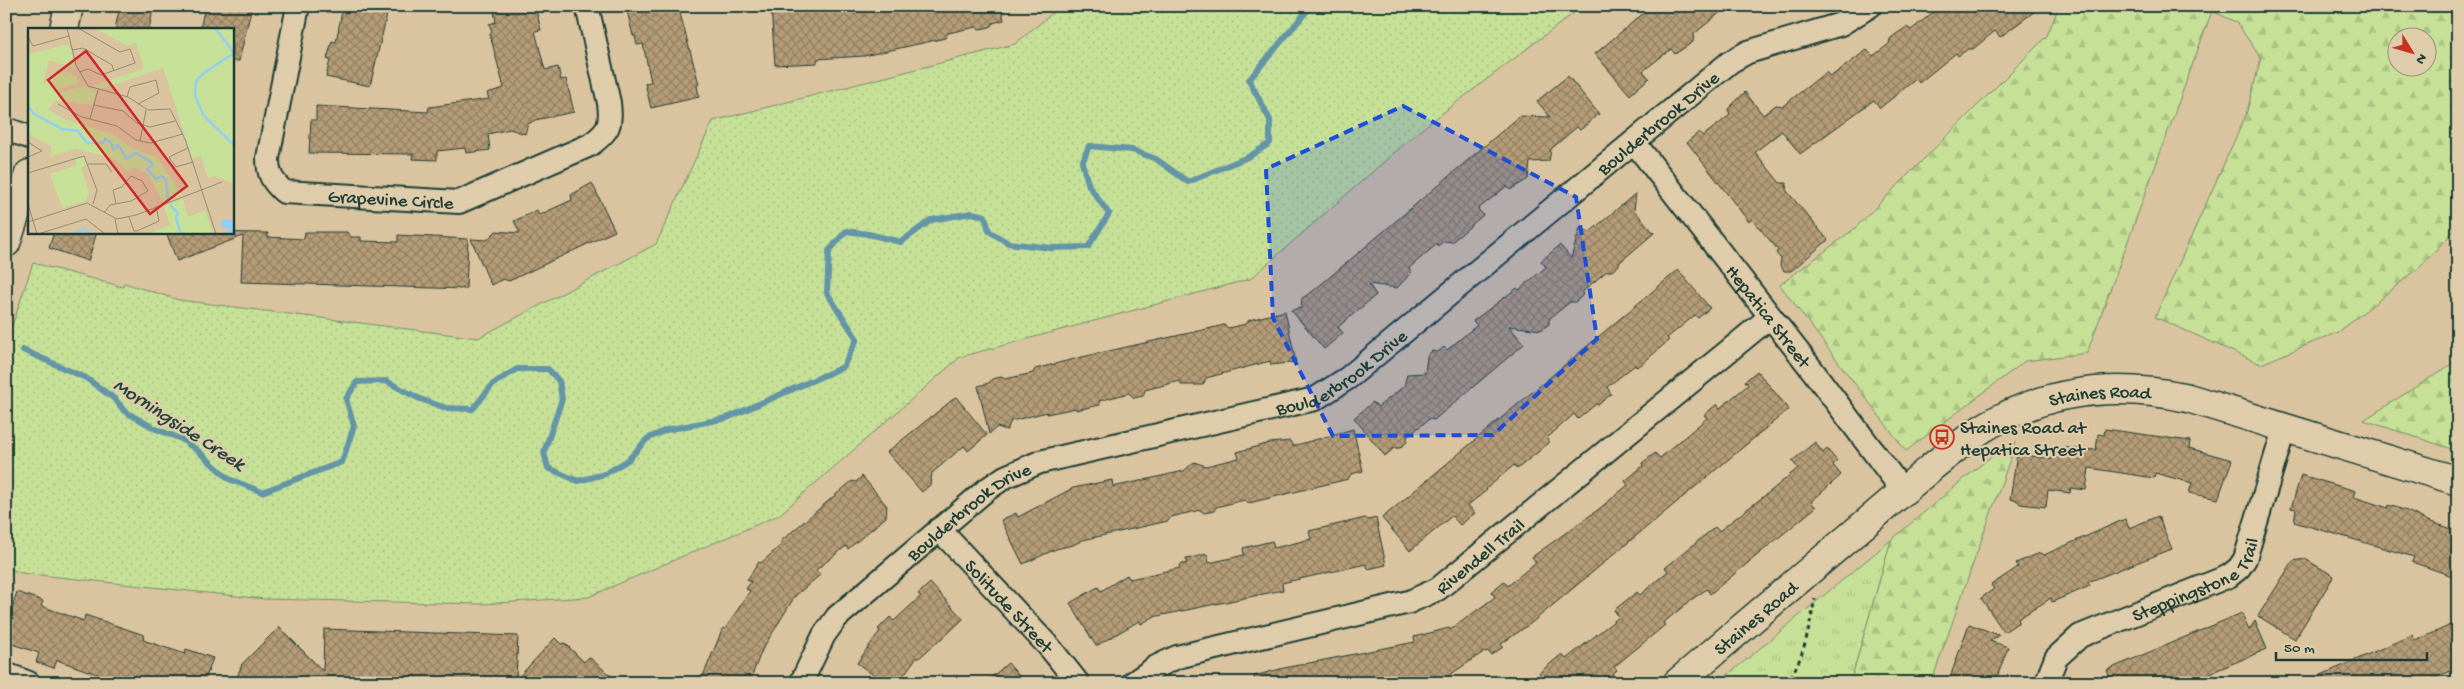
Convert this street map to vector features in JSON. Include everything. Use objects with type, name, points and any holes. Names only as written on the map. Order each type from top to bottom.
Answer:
[{"type":"street","points":[[64,28],[69,6]]},
{"type":"street","name":"Grapevine Circle","points":[[298,6],[268,158],[268,171],[274,183],[284,192],[459,202],[590,146],[606,131],[611,119],[609,103],[587,6]]},
{"type":"street","name":"Boulderbrook Drive","points":[[801,683],[824,635],[836,617],[986,490],[1025,468],[1298,404],[1330,390],[1348,378],[1730,62],[1748,52],[1841,24],[1870,6]]},
{"type":"street","points":[[6,130],[28,137]]},
{"type":"street","name":"Hepatica Street","points":[[1634,142],[1903,491]]},
{"type":"street","points":[[6,243],[28,177]]},
{"type":"street","name":"Rivendell Trail","points":[[1133,683],[1156,667],[1177,657],[1409,602],[1438,589],[1770,317]]},
{"type":"street","name":"Staines Road","points":[[1677,683],[1903,491],[1968,439],[2001,418],[2038,403],[2083,392],[2116,388],[2160,392],[2285,426],[2458,481]]},
{"type":"street","name":"Steppingstone Trail","points":[[2046,683],[2056,658],[2080,636],[2230,576],[2239,568],[2249,548],[2285,426]]},
{"type":"street","name":"Solitude Street","points":[[940,529],[1051,648],[1078,683]]},
{"type":"street","points":[[6,674],[29,683]]},
{"type":"path","points":[[1786,683],[1794,673],[1799,661],[1814,600]]},
{"type":"highlighted area","points":[[1403,106],[1576,197],[1597,339],[1493,435],[1333,436],[1273,318],[1266,169]]},
{"type":"green space","points":[[1061,6],[1583,6],[1419,131],[1250,279],[960,357],[779,515],[588,597],[482,604],[264,599],[21,573],[6,567],[6,344],[33,263],[123,287],[124,283],[179,300],[478,338],[656,244],[713,121],[1015,44]]},
{"type":"green space","points":[[2059,6],[2458,6],[2458,226],[2421,266],[2340,331],[2261,364],[2155,317],[2246,115],[2261,58],[2236,22],[2212,11],[2087,353],[2025,361],[1906,451],[1780,285],[1854,229],[2047,36]]},
{"type":"green space","points":[[2458,360],[2458,451],[2364,420]]},
{"type":"green space","points":[[2016,442],[1931,683],[1850,683],[1891,540],[1988,459]]},
{"type":"green space","points":[[1891,540],[1850,683],[1718,683]]},
{"type":"building","points":[[120,6],[154,6],[149,28],[115,28]]},
{"type":"building","points":[[205,6],[252,6],[239,61],[234,61],[234,28],[200,28]]},
{"type":"building","points":[[343,6],[389,6],[370,86],[326,77],[330,60],[327,59],[332,41],[336,42]]},
{"type":"building","points":[[493,6],[535,6],[541,30],[535,31],[545,70],[558,67],[561,80],[566,79],[574,112],[535,120],[528,124],[525,134],[510,129],[488,134],[490,150],[466,153],[465,148],[437,151],[437,160],[412,159],[413,154],[309,153],[311,120],[316,120],[316,106],[428,112],[429,107],[489,99],[487,93],[504,88],[490,35],[492,31],[489,24],[496,22]]},
{"type":"building","points":[[626,6],[678,6],[699,84],[697,85],[699,97],[651,108],[645,83],[651,82],[643,44],[637,45]]},
{"type":"building","points":[[771,6],[820,6],[820,8],[1001,6],[1004,20],[993,23],[990,27],[980,29],[976,27],[948,33],[945,38],[864,56],[817,59],[817,63],[775,65]]},
{"type":"building","points":[[1652,6],[1728,6],[1694,34],[1693,42],[1675,54],[1671,49],[1643,71],[1649,78],[1630,95],[1595,54]]},
{"type":"building","points":[[1941,6],[2042,6],[2000,37],[1995,31],[1973,49],[1968,49],[1958,56],[1956,53],[1919,83],[1916,79],[1880,108],[1874,100],[1800,154],[1782,131],[1755,152],[1780,183],[1787,183],[1786,190],[1828,240],[1791,271],[1784,271],[1780,266],[1781,259],[1776,253],[1778,250],[1752,219],[1749,222],[1687,142],[1699,132],[1703,136],[1730,115],[1728,109],[1745,92],[1763,115],[1776,105],[1783,106],[1826,72],[1830,77],[1867,50],[1873,56],[1889,44],[1890,39],[1896,34],[1907,27],[1911,30]]},
{"type":"building","points":[[1568,76],[1599,114],[1580,130],[1577,127],[1551,149],[1549,161],[1530,162],[1528,179],[1510,190],[1507,186],[1478,209],[1483,215],[1452,242],[1444,241],[1438,246],[1437,244],[1409,268],[1412,272],[1397,288],[1369,284],[1376,295],[1338,327],[1343,333],[1324,349],[1291,310],[1301,308],[1302,298],[1312,292],[1520,116],[1550,117],[1537,101]]},
{"type":"building","points":[[592,183],[615,231],[509,281],[503,279],[491,285],[471,239],[487,240],[496,231],[520,233],[514,221],[537,210],[539,215],[572,200],[571,195]]},
{"type":"building","points":[[1636,193],[1634,210],[1654,233],[1612,271],[1607,271],[1583,291],[1582,296],[1575,302],[1570,302],[1549,319],[1549,324],[1541,330],[1509,326],[1524,344],[1434,420],[1429,419],[1407,437],[1407,442],[1400,448],[1394,448],[1385,456],[1354,418],[1373,402],[1378,407],[1404,386],[1407,374],[1425,373],[1427,356],[1432,351],[1438,352],[1444,347],[1447,350],[1477,325],[1473,321],[1517,288],[1519,290],[1546,267],[1541,261],[1560,245],[1571,258],[1580,228],[1590,232]]},
{"type":"building","points":[[305,232],[347,232],[351,237],[361,237],[361,241],[398,242],[398,235],[468,239],[466,289],[241,282],[243,236],[177,261],[167,234],[268,233],[267,237],[304,239]]},
{"type":"building","points":[[53,234],[96,234],[88,261],[49,248]]},
{"type":"building","points":[[1678,270],[1710,308],[1698,318],[1695,315],[1667,338],[1669,340],[1642,364],[1636,367],[1635,365],[1607,387],[1611,394],[1598,405],[1596,404],[1578,419],[1574,414],[1547,438],[1549,443],[1517,469],[1514,465],[1486,489],[1468,505],[1475,513],[1460,525],[1452,516],[1410,551],[1382,518]]},
{"type":"building","points":[[1285,311],[1296,362],[1271,365],[1270,361],[1206,378],[1203,385],[1181,385],[1180,381],[1145,390],[1143,396],[1134,398],[1129,393],[1099,401],[1100,405],[1047,414],[1047,412],[1011,421],[1007,430],[997,427],[989,434],[978,386],[989,383],[992,379],[1001,377],[1005,379],[1033,373],[1035,369],[1082,357],[1224,325],[1228,328],[1246,324],[1249,320]]},
{"type":"building","points":[[1757,371],[1789,409],[1530,624],[1501,644],[1503,647],[1491,655],[1488,651],[1482,653],[1438,683],[1255,683],[1254,676],[1284,668],[1415,642],[1414,637],[1449,628],[1450,630],[1495,597],[1491,592],[1504,581],[1508,586],[1536,562],[1532,557],[1599,509],[1628,485],[1625,481],[1643,466],[1642,463],[1655,453],[1660,458],[1707,418],[1704,415],[1717,404],[1720,408],[1748,385],[1745,381]]},
{"type":"building","points":[[956,397],[987,435],[968,451],[964,446],[932,473],[930,485],[922,492],[887,452]]},
{"type":"building","points":[[1353,429],[1363,471],[1351,474],[1348,479],[1249,503],[1244,500],[1216,507],[1214,511],[1204,513],[1200,510],[1171,517],[1168,521],[1083,540],[1073,545],[1056,549],[1023,564],[1001,520],[1016,513],[1018,517],[1073,488],[1112,480],[1113,487],[1184,471],[1194,462],[1206,466],[1239,458],[1237,452],[1270,443],[1290,441],[1293,446]]},
{"type":"building","points":[[2105,429],[2190,441],[2189,448],[2232,460],[2218,499],[2189,493],[2192,483],[2155,473],[2154,478],[2089,468],[2086,490],[2071,488],[2070,493],[2048,490],[2046,507],[2020,504],[2018,501],[2010,499],[2017,454],[2053,459],[2055,447],[2096,450],[2098,434],[2104,435]]},
{"type":"building","points":[[1815,442],[1823,453],[1827,449],[1837,461],[1833,465],[1841,475],[1811,502],[1816,507],[1710,594],[1707,589],[1663,623],[1665,625],[1614,667],[1617,670],[1602,683],[1547,683],[1539,673],[1562,654],[1566,659],[1619,617],[1614,610],[1637,592],[1640,595],[1668,571],[1665,568],[1715,527],[1719,531],[1772,490],[1798,468],[1792,461]]},
{"type":"building","points":[[2301,475],[2356,491],[2354,497],[2388,508],[2389,505],[2458,531],[2458,578],[2412,562],[2414,557],[2294,522],[2296,509],[2291,508]]},
{"type":"building","points":[[862,476],[887,506],[886,517],[848,549],[846,546],[816,570],[820,575],[795,596],[762,650],[749,683],[700,683],[723,628],[725,629],[750,591],[746,589],[751,582],[747,580],[759,562],[761,563],[781,545],[781,541],[852,481],[856,482]]},
{"type":"building","points":[[2158,516],[2172,549],[2088,582],[2090,586],[2052,602],[2051,598],[2018,619],[2019,622],[2004,632],[1981,598],[1994,589],[1991,585],[2018,567],[2016,563],[2040,553],[2044,555],[2125,519],[2129,528]]},
{"type":"building","points":[[1365,518],[1368,520],[1376,518],[1386,565],[1368,569],[1366,564],[1282,583],[1283,590],[1153,617],[1141,624],[1139,621],[1096,646],[1070,603],[1098,587],[1101,591],[1127,575],[1130,579],[1180,568],[1179,565],[1187,563],[1186,559],[1207,554],[1209,563],[1244,555],[1243,548],[1272,541],[1274,548],[1311,539],[1309,531]]},
{"type":"building","points":[[2305,559],[2334,576],[2295,639],[2258,616],[2293,561]]},
{"type":"building","points":[[930,583],[963,619],[940,641],[919,658],[916,658],[898,683],[884,683],[857,663],[880,631],[878,629],[890,617],[894,621],[921,596],[918,594]]},
{"type":"building","points":[[17,592],[43,601],[41,606],[84,621],[85,615],[144,635],[143,640],[185,654],[186,649],[213,658],[204,683],[122,683],[57,660],[54,668],[36,662],[39,653],[6,642],[6,624]]},
{"type":"building","points":[[2242,613],[2249,630],[2255,621],[2267,649],[2187,683],[2112,683],[2107,670]]},
{"type":"building","points":[[2458,622],[2458,668],[2423,683],[2303,683],[2412,635],[2415,641]]},
{"type":"building","points":[[1969,624],[1999,635],[1990,641],[2008,647],[1995,683],[1948,683]]},
{"type":"building","points":[[279,627],[323,671],[324,629],[518,636],[516,680],[555,638],[561,644],[565,643],[584,662],[589,657],[619,683],[496,683],[496,680],[437,679],[437,683],[418,683],[417,677],[381,676],[381,683],[235,683],[242,664]]},
{"type":"building","points":[[1008,663],[1025,683],[985,683]]},
{"type":"waterway","name":"Morningside Creek","points":[[23,350],[86,378],[116,400],[124,411],[156,429],[181,439],[197,450],[229,479],[262,492],[342,462],[354,426],[346,399],[357,382],[386,381],[420,399],[446,408],[473,409],[493,384],[517,369],[548,369],[559,381],[562,399],[544,452],[548,468],[578,481],[605,474],[628,460],[647,439],[666,430],[727,418],[843,367],[857,339],[827,293],[829,251],[846,231],[901,242],[931,220],[972,213],[985,216],[989,231],[1008,243],[1051,248],[1088,247],[1109,214],[1089,186],[1082,163],[1089,146],[1132,150],[1156,159],[1188,182],[1250,156],[1270,143],[1270,120],[1249,80],[1311,6]]},
{"type":"place","name":"Staines Road at Hepatica Street","points":[[1942,437]]}]
